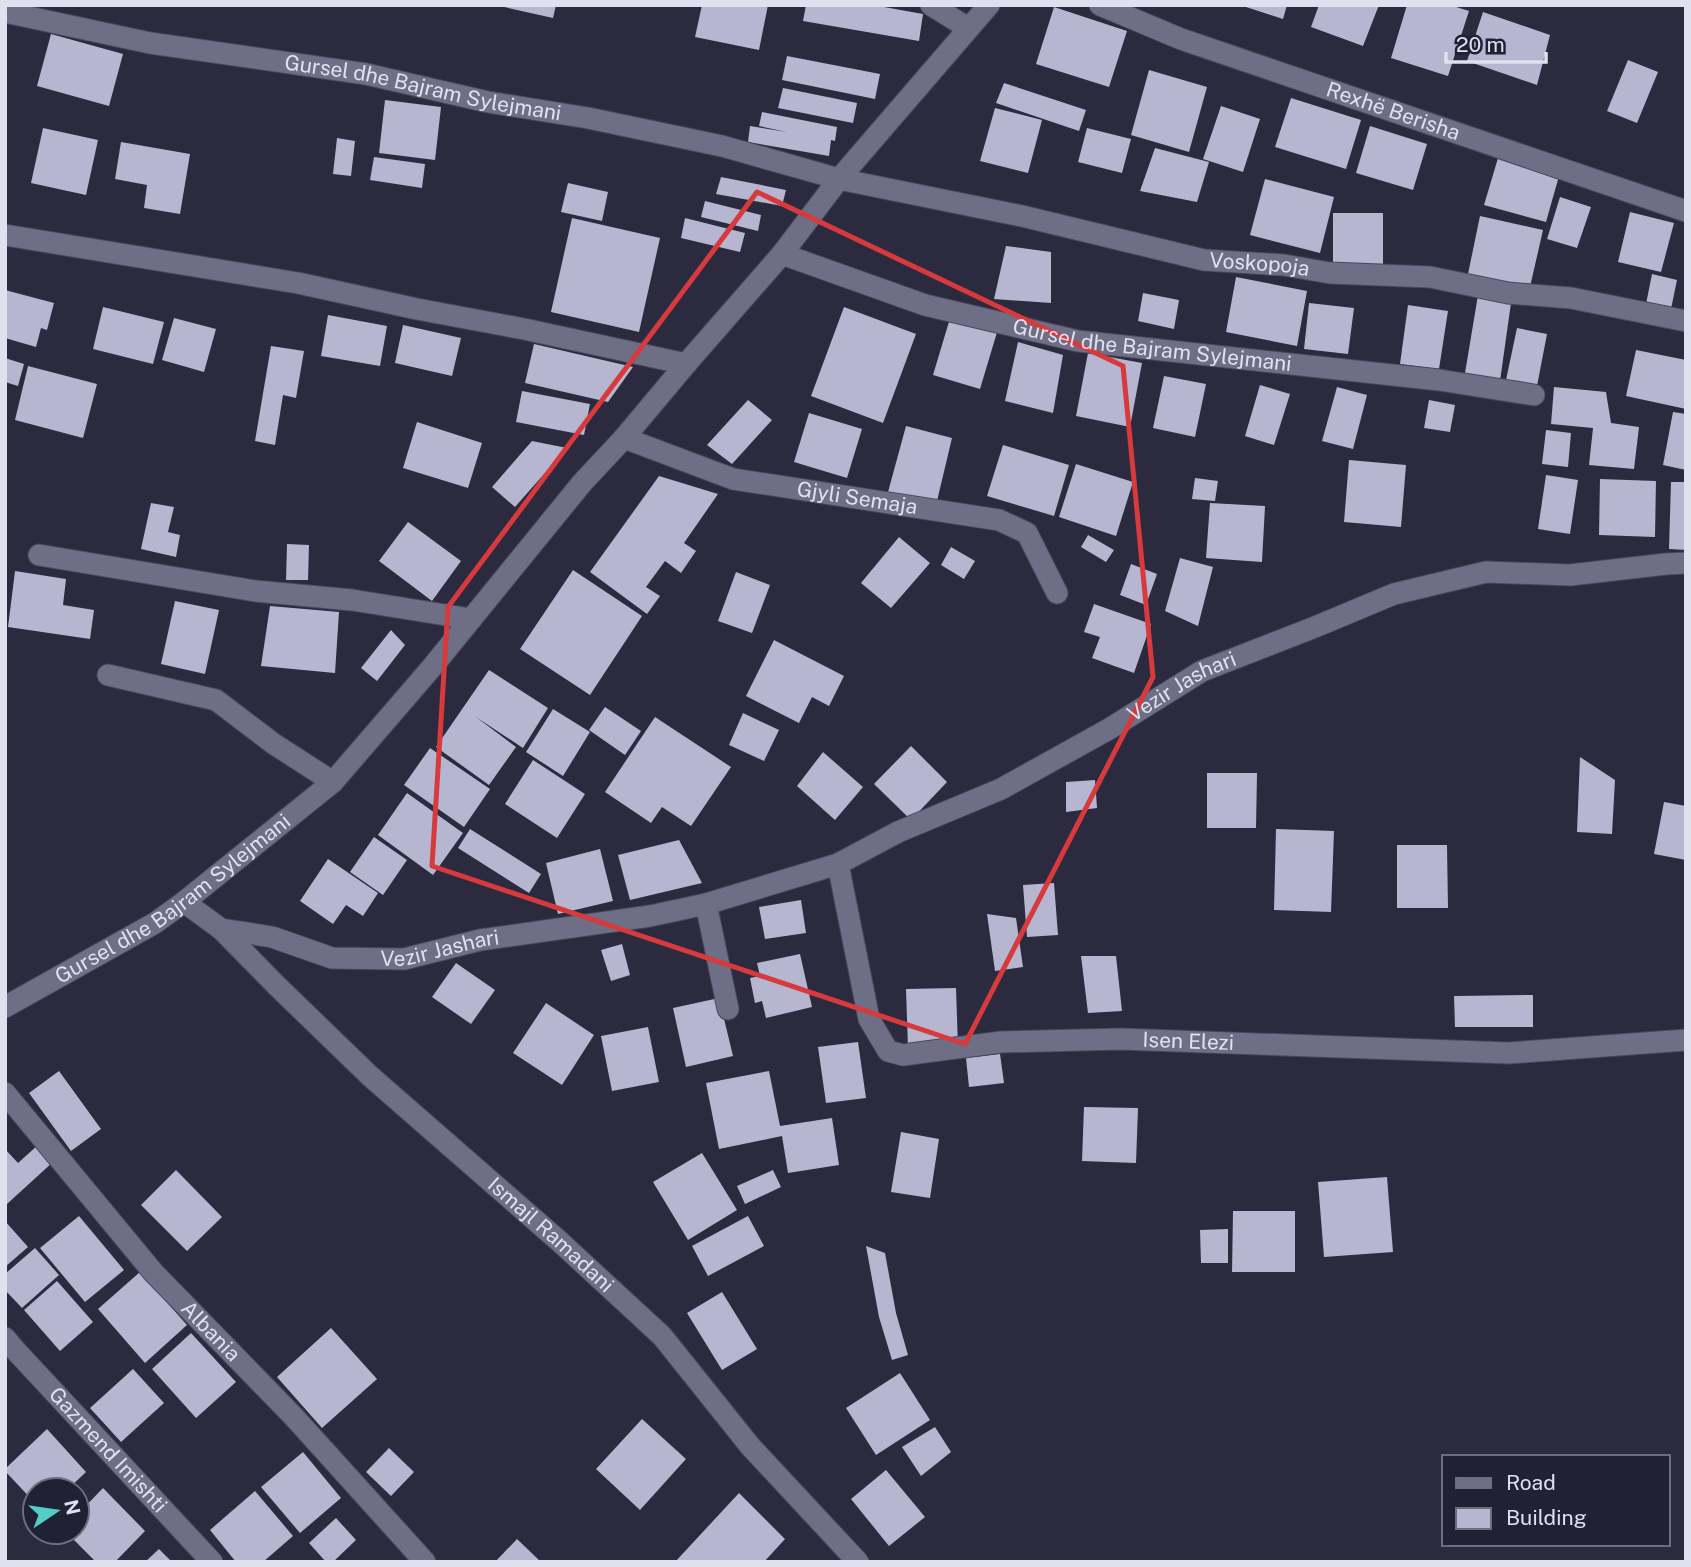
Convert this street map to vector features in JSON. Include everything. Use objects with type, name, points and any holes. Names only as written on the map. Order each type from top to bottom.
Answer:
[{"type":"street","points":[[930,5],[968,28]]},
{"type":"street","name":"Gursel dhe Bajram Sylejmani","points":[[5,1007],[155,923],[333,782],[433,667],[582,483],[782,254],[839,179],[989,5]]},
{"type":"street","name":"Rexhë Berisha","points":[[1100,5],[1181,39],[1686,211]]},
{"type":"street","name":"Gursel dhe Bajram Sylejmani","points":[[5,12],[150,43],[366,74],[488,102],[588,118],[722,146],[839,179]]},
{"type":"street","name":"Voskopoja","points":[[839,179],[1022,216],[1204,260],[1283,265],[1330,273],[1430,277],[1508,293],[1572,298],[1686,321]]},
{"type":"street","points":[[5,235],[298,283],[686,364]]},
{"type":"street","name":"Gursel dhe Bajram Sylejmani","points":[[782,254],[925,305],[1078,341],[1439,380],[1534,395]]},
{"type":"street","name":"Gjyli Semaja","points":[[624,438],[733,479],[999,520],[1027,533],[1057,593]]},
{"type":"street","points":[[39,555],[255,591],[352,600],[471,618]]},
{"type":"street","name":"Vezir Jashari","points":[[184,902],[222,929],[272,937],[332,958],[404,959],[480,940],[650,916],[706,904],[838,864],[898,832],[1001,789],[1109,729],[1202,671],[1394,594],[1486,572],[1570,575],[1686,564]]},
{"type":"street","points":[[108,675],[216,700],[274,744],[333,782]]},
{"type":"street","name":"Isen Elezi","points":[[838,864],[869,1019],[888,1051],[903,1055],[1000,1042],[1121,1039],[1509,1053],[1686,1040]]},
{"type":"street","points":[[706,904],[728,1009]]},
{"type":"street","name":"Ismajl Ramadani","points":[[222,929],[370,1076],[559,1241],[662,1336],[750,1446],[858,1562]]},
{"type":"street","name":"Albania","points":[[5,1093],[153,1272],[294,1417],[425,1562]]},
{"type":"street","name":"Gazmend Imishti","points":[[5,1338],[212,1562]]},
{"type":"highlighted area","points":[[757,192],[1123,366],[1153,677],[965,1044],[432,866],[448,607]]},
{"type":"building","points":[[495,5],[556,5],[553,18]]},
{"type":"building","points":[[702,5],[768,5],[759,50],[695,37]]},
{"type":"building","points":[[806,5],[873,5],[923,14],[919,41],[803,21]]},
{"type":"building","points":[[1240,5],[1287,5],[1283,19]]},
{"type":"building","points":[[1319,5],[1379,5],[1363,46],[1311,27]]},
{"type":"building","points":[[1407,5],[1450,5],[1469,11],[1448,76],[1391,58]]},
{"type":"building","points":[[1054,7],[1127,31],[1109,87],[1036,64]]},
{"type":"building","points":[[1483,12],[1550,35],[1537,85],[1467,61]]},
{"type":"building","points":[[51,34],[123,54],[109,106],[37,86]]},
{"type":"building","points":[[787,56],[880,74],[875,99],[782,80]]},
{"type":"building","points":[[1628,60],[1658,72],[1637,123],[1607,111]]},
{"type":"building","points":[[1149,70],[1207,87],[1189,152],[1131,135]]},
{"type":"building","points":[[1004,83],[1086,110],[1079,131],[996,103]]},
{"type":"building","points":[[783,88],[857,103],[853,123],[778,108]]},
{"type":"building","points":[[1291,98],[1361,120],[1346,169],[1275,147]]},
{"type":"building","points":[[385,100],[441,107],[435,160],[379,153]]},
{"type":"building","points":[[1221,106],[1260,119],[1243,172],[1203,159]]},
{"type":"building","points":[[995,108],[1042,120],[1028,173],[980,161]]},
{"type":"building","points":[[762,112],[837,127],[835,141],[831,140],[829,156],[748,142],[750,126],[787,132],[759,126]]},
{"type":"building","points":[[1370,126],[1427,144],[1413,190],[1356,173]]},
{"type":"building","points":[[43,128],[98,140],[86,195],[31,183]]},
{"type":"building","points":[[1087,128],[1131,139],[1122,173],[1078,162]]},
{"type":"building","points":[[337,138],[355,141],[351,176],[333,174]]},
{"type":"building","points":[[121,142],[190,154],[180,214],[144,208],[147,185],[115,179]]},
{"type":"building","points":[[1155,148],[1209,162],[1197,202],[1140,191]]},
{"type":"building","points":[[374,157],[425,164],[422,188],[370,180]]},
{"type":"building","points":[[1498,158],[1559,176],[1546,222],[1484,205]]},
{"type":"building","points":[[721,177],[786,190],[782,206],[716,194]]},
{"type":"building","points":[[1265,179],[1334,197],[1320,253],[1250,235]]},
{"type":"building","points":[[568,183],[608,192],[602,221],[561,212]]},
{"type":"building","points":[[1560,197],[1591,207],[1577,248],[1547,239]]},
{"type":"building","points":[[705,201],[761,215],[758,231],[701,217]]},
{"type":"building","points":[[1630,212],[1674,223],[1661,272],[1618,262]]},
{"type":"building","points":[[1333,213],[1383,213],[1383,267],[1333,267]]},
{"type":"building","points":[[1480,216],[1543,230],[1530,287],[1468,274]]},
{"type":"building","points":[[572,218],[660,238],[639,332],[551,312]]},
{"type":"building","points":[[685,218],[745,233],[740,252],[681,238]]},
{"type":"building","points":[[1006,246],[1051,252],[1051,303],[994,299]]},
{"type":"building","points":[[1652,274],[1677,280],[1671,309],[1646,304]]},
{"type":"building","points":[[1236,277],[1307,291],[1297,346],[1226,332]]},
{"type":"building","points":[[5,290],[54,303],[47,330],[41,328],[36,347],[5,338]]},
{"type":"building","points":[[1143,293],[1179,300],[1174,329],[1138,321]]},
{"type":"building","points":[[1478,295],[1511,303],[1500,381],[1465,373]]},
{"type":"building","points":[[1309,303],[1354,308],[1348,354],[1304,349]]},
{"type":"building","points":[[1408,305],[1448,311],[1439,369],[1400,364]]},
{"type":"building","points":[[103,307],[164,322],[153,364],[93,349]]},
{"type":"building","points":[[844,307],[916,334],[883,423],[811,396]]},
{"type":"building","points":[[328,315],[387,326],[380,366],[321,356]]},
{"type":"building","points":[[951,315],[998,329],[980,389],[933,375]]},
{"type":"building","points":[[174,318],[216,329],[204,372],[162,360]]},
{"type":"building","points":[[403,325],[461,338],[452,376],[395,363]]},
{"type":"building","points":[[1517,328],[1547,334],[1537,386],[1506,380]]},
{"type":"building","points":[[1018,342],[1063,355],[1053,413],[1005,401]]},
{"type":"building","points":[[534,344],[633,367],[608,402],[525,383]]},
{"type":"building","points":[[271,346],[304,351],[296,398],[283,395],[275,445],[255,441]]},
{"type":"building","points":[[1636,350],[1686,360],[1686,409],[1626,396]]},
{"type":"building","points":[[1088,353],[1142,363],[1130,427],[1076,416]]},
{"type":"building","points":[[5,358],[24,364],[18,386],[5,382]]},
{"type":"building","points":[[28,366],[97,384],[83,438],[15,420]]},
{"type":"building","points":[[1164,376],[1206,384],[1195,437],[1153,428]]},
{"type":"building","points":[[1260,385],[1290,394],[1274,445],[1245,436]]},
{"type":"building","points":[[1337,387],[1367,395],[1353,449],[1322,441]]},
{"type":"building","points":[[1554,387],[1606,392],[1611,423],[1639,427],[1634,469],[1589,465],[1593,428],[1551,424]]},
{"type":"building","points":[[522,391],[590,404],[584,435],[516,422]]},
{"type":"building","points":[[748,400],[772,420],[732,464],[707,445]]},
{"type":"building","points":[[1429,400],[1455,405],[1450,432],[1424,428]]},
{"type":"building","points":[[1673,412],[1686,414],[1686,470],[1663,465]]},
{"type":"building","points":[[809,413],[862,429],[847,478],[794,462]]},
{"type":"building","points":[[417,422],[482,443],[468,488],[403,468]]},
{"type":"building","points":[[906,426],[952,438],[937,501],[888,492]]},
{"type":"building","points":[[1546,430],[1571,433],[1568,467],[1542,464]]},
{"type":"building","points":[[532,441],[567,448],[515,507],[492,487]]},
{"type":"building","points":[[1003,445],[1069,465],[1054,516],[987,496]]},
{"type":"building","points":[[1349,460],[1406,465],[1401,527],[1344,522]]},
{"type":"building","points":[[1076,464],[1133,482],[1116,536],[1059,517]]},
{"type":"building","points":[[1546,475],[1578,480],[1570,534],[1538,529]]},
{"type":"building","points":[[659,476],[718,494],[684,543],[696,551],[681,573],[665,561],[646,587],[660,596],[647,614],[590,572]]},
{"type":"building","points":[[1195,478],[1218,481],[1215,501],[1192,499]]},
{"type":"building","points":[[1600,479],[1656,481],[1655,537],[1599,535]]},
{"type":"building","points":[[1671,482],[1686,482],[1686,550],[1669,549]]},
{"type":"building","points":[[151,503],[174,507],[168,532],[180,535],[176,557],[141,549]]},
{"type":"building","points":[[1210,503],[1265,506],[1262,562],[1206,558]]},
{"type":"building","points":[[408,522],[461,561],[432,601],[379,561]]},
{"type":"building","points":[[1088,535],[1114,550],[1106,562],[1081,547]]},
{"type":"building","points":[[899,537],[930,563],[891,608],[861,583]]},
{"type":"building","points":[[287,544],[309,545],[308,580],[286,580]]},
{"type":"building","points":[[951,547],[975,561],[964,579],[941,565]]},
{"type":"building","points":[[1180,558],[1213,567],[1198,626],[1165,611]]},
{"type":"building","points":[[1131,564],[1157,574],[1146,605],[1120,595]]},
{"type":"building","points":[[573,570],[642,616],[590,695],[520,649]]},
{"type":"building","points":[[15,571],[66,579],[63,605],[94,610],[90,639],[8,627]]},
{"type":"building","points":[[736,572],[770,585],[752,633],[718,621]]},
{"type":"building","points":[[175,601],[219,610],[205,674],[161,664]]},
{"type":"building","points":[[1094,604],[1151,624],[1134,673],[1092,658],[1100,637],[1084,632]]},
{"type":"building","points":[[270,606],[339,612],[335,673],[261,666]]},
{"type":"building","points":[[391,630],[405,645],[377,681],[361,668]]},
{"type":"building","points":[[774,640],[844,676],[829,706],[812,697],[799,723],[746,696]]},
{"type":"building","points":[[489,670],[548,708],[523,748],[476,717],[516,747],[489,785],[436,747]]},
{"type":"building","points":[[605,707],[641,731],[625,755],[589,730]]},
{"type":"building","points":[[553,709],[590,732],[563,776],[526,752]]},
{"type":"building","points":[[743,713],[779,730],[764,761],[729,745]]},
{"type":"building","points":[[655,717],[731,767],[691,826],[662,807],[651,823],[605,792]]},
{"type":"building","points":[[911,746],[947,782],[911,820],[874,784]]},
{"type":"building","points":[[430,748],[490,789],[464,827],[404,785]]},
{"type":"building","points":[[823,752],[863,787],[835,820],[797,786]]},
{"type":"building","points":[[1580,757],[1615,780],[1612,834],[1577,832]]},
{"type":"building","points":[[533,760],[585,794],[557,838],[505,804]]},
{"type":"building","points":[[1207,773],[1257,773],[1256,828],[1207,828]]},
{"type":"building","points":[[1095,780],[1097,808],[1066,812],[1066,782]]},
{"type":"building","points":[[407,793],[463,833],[433,875],[378,835]]},
{"type":"building","points":[[1664,802],[1686,806],[1686,860],[1654,854]]},
{"type":"building","points":[[470,829],[541,874],[529,893],[458,848]]},
{"type":"building","points":[[1276,829],[1334,831],[1331,912],[1274,910]]},
{"type":"building","points":[[374,837],[407,860],[383,895],[350,872]]},
{"type":"building","points":[[679,840],[702,883],[630,900],[618,855]]},
{"type":"building","points":[[1397,845],[1447,845],[1448,908],[1397,908]]},
{"type":"building","points":[[600,849],[613,901],[558,914],[546,863]]},
{"type":"building","points":[[328,859],[378,893],[363,916],[346,905],[333,924],[300,901]]},
{"type":"building","points":[[1054,883],[1058,935],[1027,937],[1023,885]]},
{"type":"building","points":[[801,900],[806,933],[765,939],[759,907]]},
{"type":"building","points":[[987,914],[1016,918],[1023,967],[995,971]]},
{"type":"building","points":[[622,944],[630,975],[611,981],[601,950]]},
{"type":"building","points":[[800,954],[812,1007],[766,1018],[762,1001],[755,1003],[750,978],[760,976],[757,963]]},
{"type":"building","points":[[1081,956],[1116,956],[1122,1011],[1088,1013]]},
{"type":"building","points":[[456,963],[495,990],[471,1024],[432,997]]},
{"type":"building","points":[[956,988],[958,1047],[908,1049],[906,989]]},
{"type":"building","points":[[1533,995],[1533,1027],[1455,1027],[1454,996]]},
{"type":"building","points":[[719,998],[733,1056],[686,1067],[673,1008]]},
{"type":"building","points":[[546,1003],[594,1035],[562,1085],[513,1053]]},
{"type":"building","points":[[648,1027],[659,1082],[612,1091],[601,1036]]},
{"type":"building","points":[[858,1042],[866,1098],[826,1103],[818,1047]]},
{"type":"building","points":[[1000,1054],[1004,1083],[969,1087],[966,1058]]},
{"type":"building","points":[[59,1071],[101,1129],[71,1151],[29,1093]]},
{"type":"building","points":[[769,1071],[780,1126],[832,1118],[839,1165],[788,1173],[782,1136],[719,1149],[706,1083]]},
{"type":"building","points":[[1084,1107],[1138,1108],[1136,1163],[1082,1161]]},
{"type":"building","points":[[901,1132],[939,1139],[930,1198],[891,1192]]},
{"type":"building","points":[[38,1145],[53,1162],[7,1204],[5,1149],[18,1163]]},
{"type":"building","points":[[702,1153],[737,1210],[688,1240],[653,1182]]},
{"type":"building","points":[[176,1170],[222,1217],[187,1251],[141,1205]]},
{"type":"building","points":[[773,1170],[781,1187],[745,1204],[737,1186]]},
{"type":"building","points":[[1387,1177],[1393,1252],[1324,1257],[1318,1182]]},
{"type":"building","points":[[1233,1211],[1295,1211],[1295,1272],[1232,1272]]},
{"type":"building","points":[[79,1216],[124,1270],[85,1302],[40,1248]]},
{"type":"building","points":[[748,1216],[764,1246],[708,1276],[692,1246]]},
{"type":"building","points":[[5,1221],[28,1247],[5,1267]]},
{"type":"building","points":[[1228,1229],[1228,1263],[1201,1263],[1200,1230]]},
{"type":"building","points":[[866,1246],[885,1253],[896,1313],[908,1355],[892,1360],[879,1317]]},
{"type":"building","points":[[35,1248],[59,1275],[22,1308],[5,1290],[5,1274]]},
{"type":"building","points":[[140,1272],[187,1325],[145,1363],[98,1309]]},
{"type":"building","points":[[57,1281],[93,1322],[60,1351],[24,1310]]},
{"type":"building","points":[[722,1292],[757,1349],[722,1370],[687,1313]]},
{"type":"building","points":[[331,1328],[377,1379],[322,1428],[277,1377]]},
{"type":"building","points":[[191,1333],[236,1382],[196,1418],[152,1369]]},
{"type":"building","points":[[133,1369],[164,1403],[121,1442],[90,1408]]},
{"type":"building","points":[[900,1373],[930,1420],[876,1455],[846,1408]]},
{"type":"building","points":[[642,1419],[686,1459],[640,1510],[596,1469]]},
{"type":"building","points":[[935,1427],[951,1452],[921,1476],[902,1447]]},
{"type":"building","points":[[47,1429],[86,1472],[82,1476],[21,1476],[21,1488],[5,1469]]},
{"type":"building","points":[[389,1448],[414,1472],[391,1496],[366,1472]]},
{"type":"building","points":[[303,1452],[341,1498],[300,1533],[261,1487]]},
{"type":"building","points":[[886,1470],[925,1517],[889,1546],[851,1499]]},
{"type":"building","points":[[103,1488],[145,1531],[115,1562],[96,1562],[80,1546],[91,1546],[91,1500]]},
{"type":"building","points":[[255,1491],[293,1536],[263,1562],[236,1562],[210,1530]]},
{"type":"building","points":[[739,1493],[785,1539],[764,1562],[675,1562]]},
{"type":"building","points":[[336,1518],[356,1540],[333,1562],[326,1562],[309,1543]]},
{"type":"building","points":[[517,1539],[541,1562],[495,1562]]},
{"type":"building","points":[[159,1549],[172,1562],[145,1562]]}]
